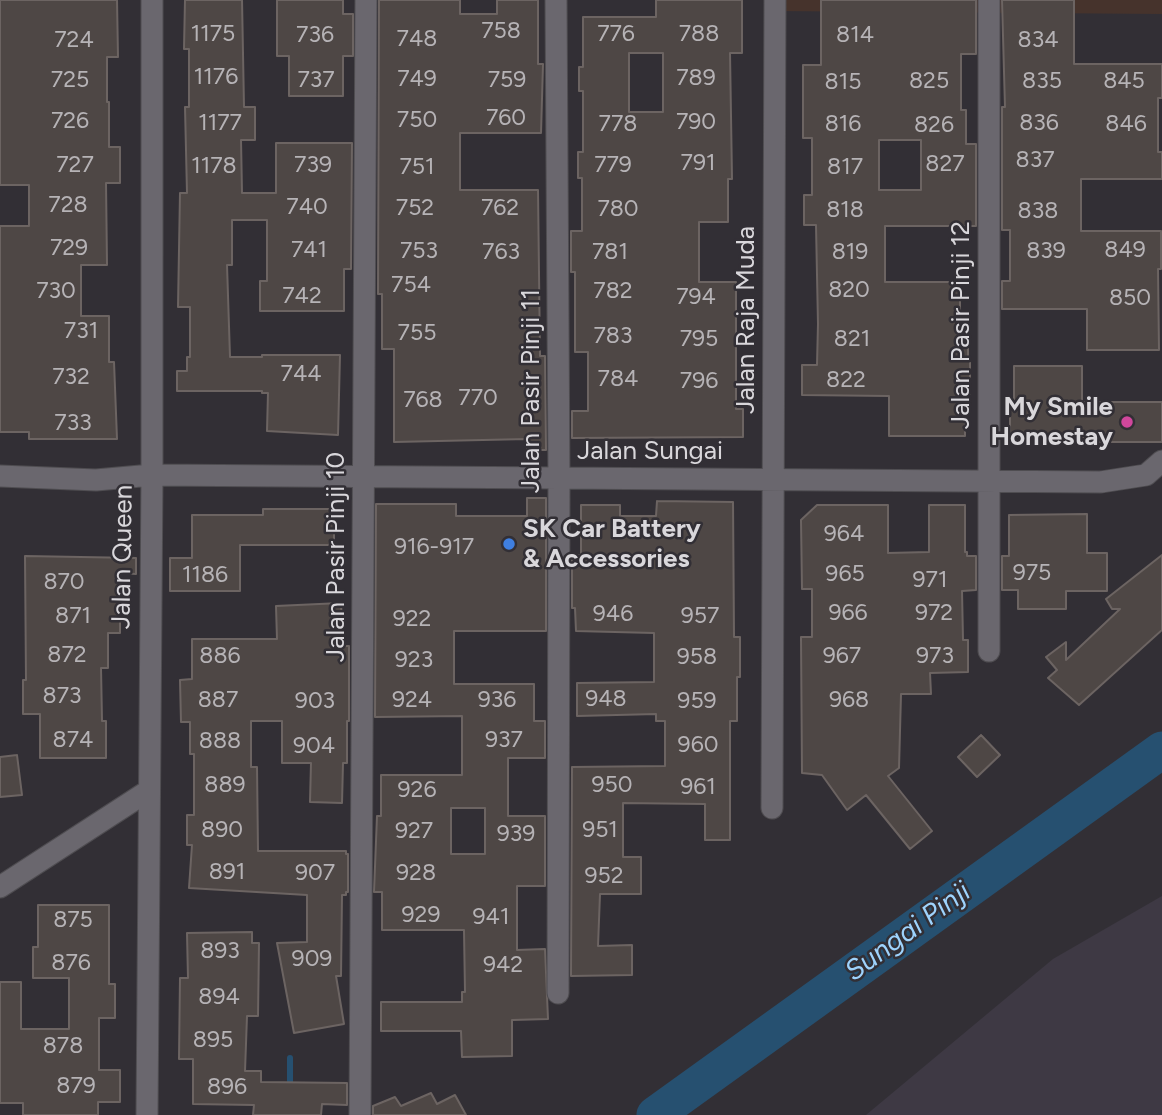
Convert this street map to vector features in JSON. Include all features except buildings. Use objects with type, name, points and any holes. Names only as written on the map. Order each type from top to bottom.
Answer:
[{"type":"street","name":"Jalan Queen","points":[[147,1115],[152,475],[152,0]]},
{"type":"street","name":"Jalan Pasir Pinji 10","points":[[360,1115],[366,0]]},
{"type":"street","name":"Jalan Pasir Pinji 11","points":[[556,0],[558,992]]},
{"type":"street","name":"Jalan Raja Muda","points":[[772,808],[775,0]]},
{"type":"street","name":"Jalan Pasir Pinji 12","points":[[989,0],[989,650]]},
{"type":"street","name":"Jalan Sungai","points":[[0,476],[96,480],[152,475],[1101,482],[1154,468]]},
{"type":"street","points":[[0,887],[148,791]]},
{"type":"shaded area","points":[[774,0],[1162,0],[1162,14],[773,11]]},
{"type":"shaded area","points":[[1162,896],[1162,1115],[866,1115],[1053,959]]},
{"type":"waterway","name":"Sungai Pinji","points":[[655,1115],[1162,750]]},
{"type":"waterway","points":[[290,1058],[290,1091]]},
{"type":"place","name":"My Smile Homestay","points":[[1127,422]]},
{"type":"place","name":"SK Car Battery & Accessories","points":[[509,544]]}]
